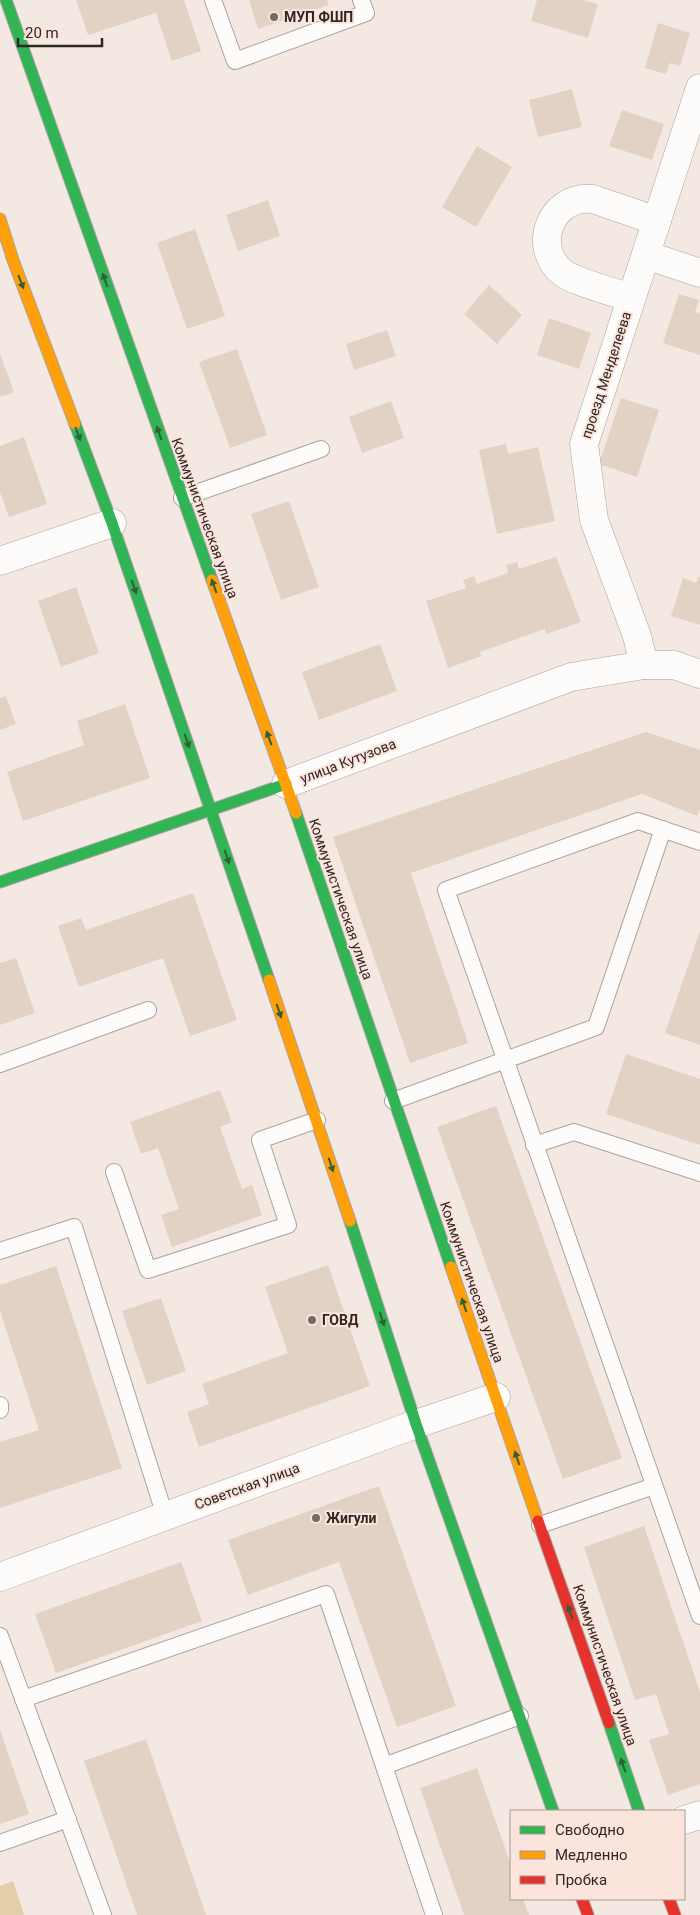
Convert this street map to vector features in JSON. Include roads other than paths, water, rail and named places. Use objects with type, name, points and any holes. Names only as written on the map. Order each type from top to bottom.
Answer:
[{"type":"main road","name":"Коммунистическая улица","points":[[6,0],[182,498],[286,784],[393,1101],[639,1810]]},
{"type":"main road","points":[[0,220],[6,262],[112,523],[317,1120],[416,1424],[553,1810]]},
{"type":"main road","name":"улица Кутузова","points":[[0,882],[286,784]]},
{"type":"main road","points":[[582,1900],[588,1915]]},
{"type":"main road","points":[[660,1900],[663,1915]]},
{"type":"main road","points":[[669,1900],[675,1915]]},
{"type":"street","name":"проезд Менделеева","points":[[644,665],[637,636],[594,520],[584,444],[700,88]]},
{"type":"street","points":[[631,298],[565,275],[555,266],[548,254],[546,240],[548,226],[555,214],[566,205],[579,200],[592,199],[657,221]]},
{"type":"street","points":[[646,255],[700,273]]},
{"type":"street","points":[[0,561],[112,523]]},
{"type":"street","name":"улица Кутузова","points":[[286,784],[571,677],[644,665],[674,665],[700,674]]},
{"type":"street","name":"Советская улица","points":[[0,1577],[416,1424],[496,1397]]},
{"type":"street","points":[[685,1820],[700,1815]]},
{"type":"lane","points":[[213,0],[235,61],[366,13],[362,0]]},
{"type":"lane","points":[[182,498],[321,448]]},
{"type":"lane","points":[[700,842],[638,821],[446,890],[700,1616]]},
{"type":"lane","points":[[393,1101],[596,1027],[663,829]]},
{"type":"lane","points":[[0,1064],[148,1010]]},
{"type":"lane","points":[[114,1172],[148,1270],[288,1225],[260,1140],[317,1120]]},
{"type":"lane","points":[[534,1145],[574,1132],[700,1173]]},
{"type":"lane","points":[[0,1251],[74,1227],[165,1516]]},
{"type":"lane","points":[[0,1405],[0,1410]]},
{"type":"lane","points":[[540,1524],[654,1486]]},
{"type":"lane","points":[[23,1699],[326,1594],[434,1915]]},
{"type":"lane","points":[[0,1636],[103,1915]]},
{"type":"lane","points":[[384,1766],[520,1716]]},
{"type":"lane","points":[[0,1842],[68,1819]]},
{"type":"place","name":"МУП ФШП","points":[[274,17]]},
{"type":"place","name":"ГОВД","points":[[312,1320]]},
{"type":"place","name":"Жигули","points":[[316,1518]]}]
